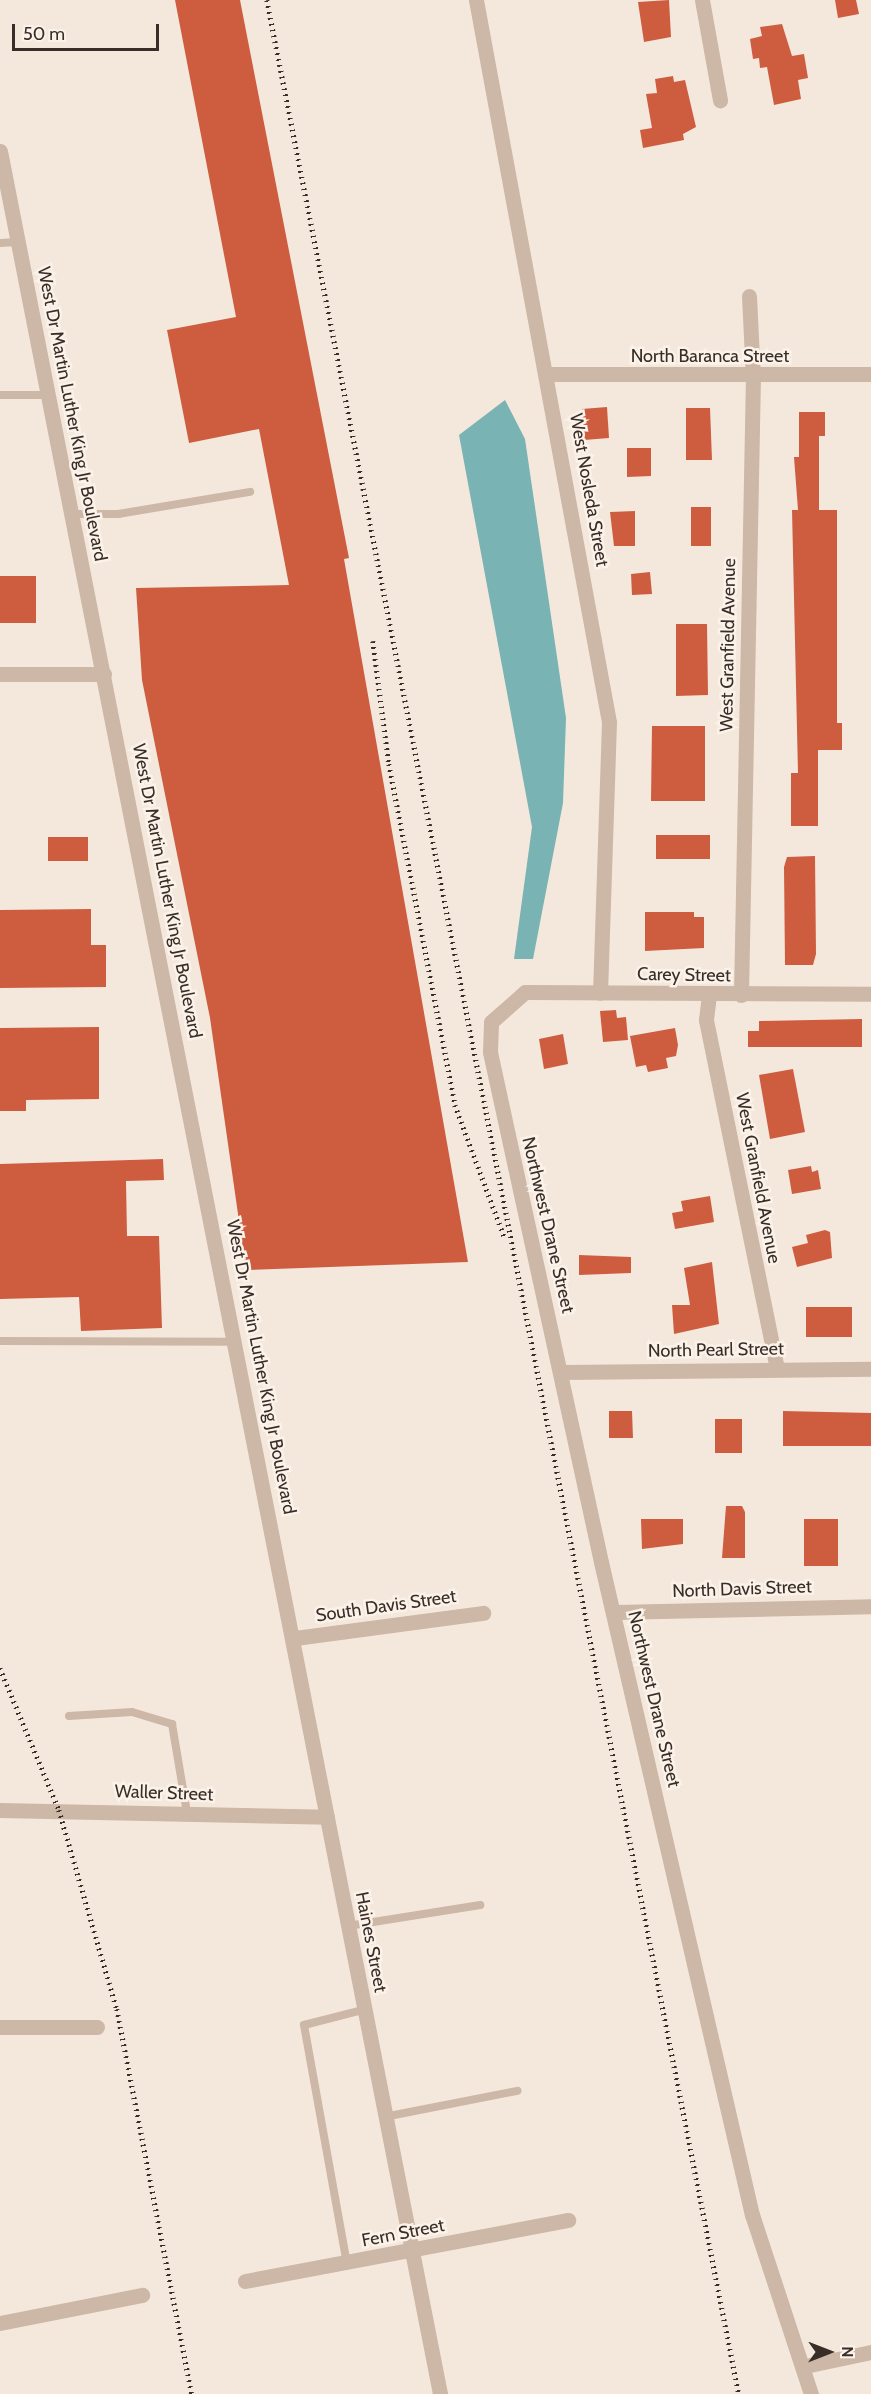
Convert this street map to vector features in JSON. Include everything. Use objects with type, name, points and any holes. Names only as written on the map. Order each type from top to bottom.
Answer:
[{"type":"street","name":"West Nosleda Street","points":[[476,0],[549,374],[609,722],[600,993]]},
{"type":"street","points":[[702,0],[720,100]]},
{"type":"street","name":"West Dr Martin Luther King Jr Boulevard","points":[[0,151],[295,1638]]},
{"type":"street","name":"West Granfield Avenue","points":[[741,995],[753,378],[749,296]]},
{"type":"street","name":"North Baranca Street","points":[[549,374],[753,378],[871,374]]},
{"type":"street","points":[[0,674],[104,674]]},
{"type":"street","name":"Carey Street","points":[[501,1008],[525,992],[709,995],[871,994]]},
{"type":"street","name":"West Granfield Avenue","points":[[709,995],[706,1020],[777,1369]]},
{"type":"street","name":"Northwest Drane Street","points":[[501,1008],[491,1022],[490,1052],[561,1372],[752,2215],[805,2366],[811,2394]]},
{"type":"street","name":"North Pearl Street","points":[[561,1372],[871,1369]]},
{"type":"street","name":"North Davis Street","points":[[615,1612],[871,1605]]},
{"type":"street","name":"South Davis Street","points":[[295,1638],[483,1613]]},
{"type":"street","name":"Haines Street","points":[[295,1638],[410,2252]]},
{"type":"street","name":"Waller Street","points":[[0,1810],[327,1816]]},
{"type":"street","points":[[0,2027],[97,2027]]},
{"type":"street","name":"Fern Street","points":[[245,2282],[568,2220]]},
{"type":"street","points":[[410,2252],[440,2394]]},
{"type":"street","points":[[0,2323],[142,2295]]},
{"type":"street","points":[[805,2366],[871,2352]]},
{"type":"lane","points":[[0,243],[18,242]]},
{"type":"lane","points":[[0,395],[49,395]]},
{"type":"lane","points":[[73,514],[118,514],[250,492]]},
{"type":"lane","points":[[0,1341],[236,1342]]},
{"type":"lane","points":[[69,1716],[132,1712],[172,1724],[187,1813]]},
{"type":"lane","points":[[348,1926],[480,1905]]},
{"type":"lane","points":[[347,2264],[304,2025],[363,2010]]},
{"type":"lane","points":[[384,2117],[518,2091]]},
{"type":"water","points":[[505,400],[525,439],[566,718],[563,803],[533,959],[514,959],[532,827],[459,435]]},
{"type":"building","points":[[175,0],[240,0],[349,558],[344,559],[468,1262],[246,1270],[210,1018],[142,680],[136,588],[289,585],[259,429],[189,443],[167,330],[236,317]]},
{"type":"building","points":[[669,0],[671,37],[644,42],[638,2]]},
{"type":"building","points":[[835,0],[856,0],[859,14],[838,18]]},
{"type":"building","points":[[782,24],[792,56],[804,54],[808,78],[798,80],[801,99],[774,105],[767,67],[760,68],[759,58],[753,59],[750,39],[762,36],[760,27]]},
{"type":"building","points":[[673,76],[674,82],[685,80],[696,127],[683,134],[684,140],[643,148],[640,130],[652,128],[646,94],[657,93],[655,79]]},
{"type":"building","points":[[607,407],[609,438],[584,440],[582,409]]},
{"type":"building","points":[[686,408],[710,408],[712,460],[686,460]]},
{"type":"building","points":[[799,412],[825,412],[825,436],[819,436],[819,510],[837,510],[837,723],[842,723],[842,750],[818,750],[818,826],[791,826],[791,773],[798,773],[792,510],[798,510],[794,457],[799,457]]},
{"type":"building","points":[[627,448],[651,448],[651,476],[627,477]]},
{"type":"building","points":[[691,507],[711,507],[711,546],[691,546]]},
{"type":"building","points":[[635,511],[635,546],[614,546],[610,512]]},
{"type":"building","points":[[650,572],[652,594],[632,595],[631,574]]},
{"type":"building","points":[[0,576],[36,576],[36,623],[0,623]]},
{"type":"building","points":[[676,624],[707,624],[708,695],[676,696]]},
{"type":"building","points":[[652,726],[705,726],[705,801],[651,801]]},
{"type":"building","points":[[656,835],[710,835],[710,859],[656,859]]},
{"type":"building","points":[[48,837],[88,837],[88,861],[48,861]]},
{"type":"building","points":[[815,856],[816,954],[813,965],[785,965],[784,867],[787,857]]},
{"type":"building","points":[[91,909],[91,945],[106,945],[106,987],[0,988],[0,910]]},
{"type":"building","points":[[645,912],[694,912],[694,917],[704,917],[704,948],[645,951]]},
{"type":"building","points":[[616,1010],[617,1018],[626,1017],[628,1040],[603,1042],[600,1011]]},
{"type":"building","points":[[862,1019],[862,1047],[748,1047],[748,1031],[759,1031],[759,1021]]},
{"type":"building","points":[[99,1027],[99,1099],[26,1100],[26,1111],[0,1111],[0,1028]]},
{"type":"building","points":[[675,1028],[678,1045],[676,1056],[666,1058],[668,1068],[648,1072],[646,1065],[636,1067],[630,1036]]},
{"type":"building","points":[[563,1034],[568,1064],[544,1069],[539,1039]]},
{"type":"building","points":[[793,1069],[805,1132],[770,1139],[759,1075]]},
{"type":"building","points":[[163,1159],[164,1180],[126,1181],[127,1236],[159,1236],[162,1328],[81,1331],[79,1297],[0,1299],[0,1164]]},
{"type":"building","points":[[811,1166],[812,1172],[818,1170],[821,1189],[792,1194],[788,1170]]},
{"type":"building","points":[[710,1196],[714,1222],[675,1229],[672,1213],[683,1211],[681,1201]]},
{"type":"building","points":[[825,1230],[830,1232],[832,1258],[797,1267],[792,1247],[808,1243],[806,1235]]},
{"type":"building","points":[[579,1255],[631,1257],[631,1273],[579,1275]]},
{"type":"building","points":[[712,1262],[719,1324],[674,1334],[672,1305],[690,1305],[684,1268]]},
{"type":"building","points":[[806,1307],[852,1307],[852,1337],[806,1337]]},
{"type":"building","points":[[609,1411],[632,1411],[633,1438],[609,1438]]},
{"type":"building","points":[[783,1411],[871,1413],[871,1446],[783,1446]]},
{"type":"building","points":[[715,1419],[742,1419],[742,1453],[715,1453]]},
{"type":"building","points":[[726,1506],[742,1506],[745,1512],[745,1558],[722,1558]]},
{"type":"building","points":[[641,1519],[683,1519],[683,1544],[642,1549]]},
{"type":"building","points":[[804,1519],[838,1519],[838,1566],[804,1566]]},
{"type":"railway","points":[[267,0],[739,2394]]},
{"type":"railway","points":[[373,641],[389,764],[455,1105],[504,1236]]},
{"type":"railway","points":[[0,1668],[59,1810],[117,2009],[192,2394]]}]
